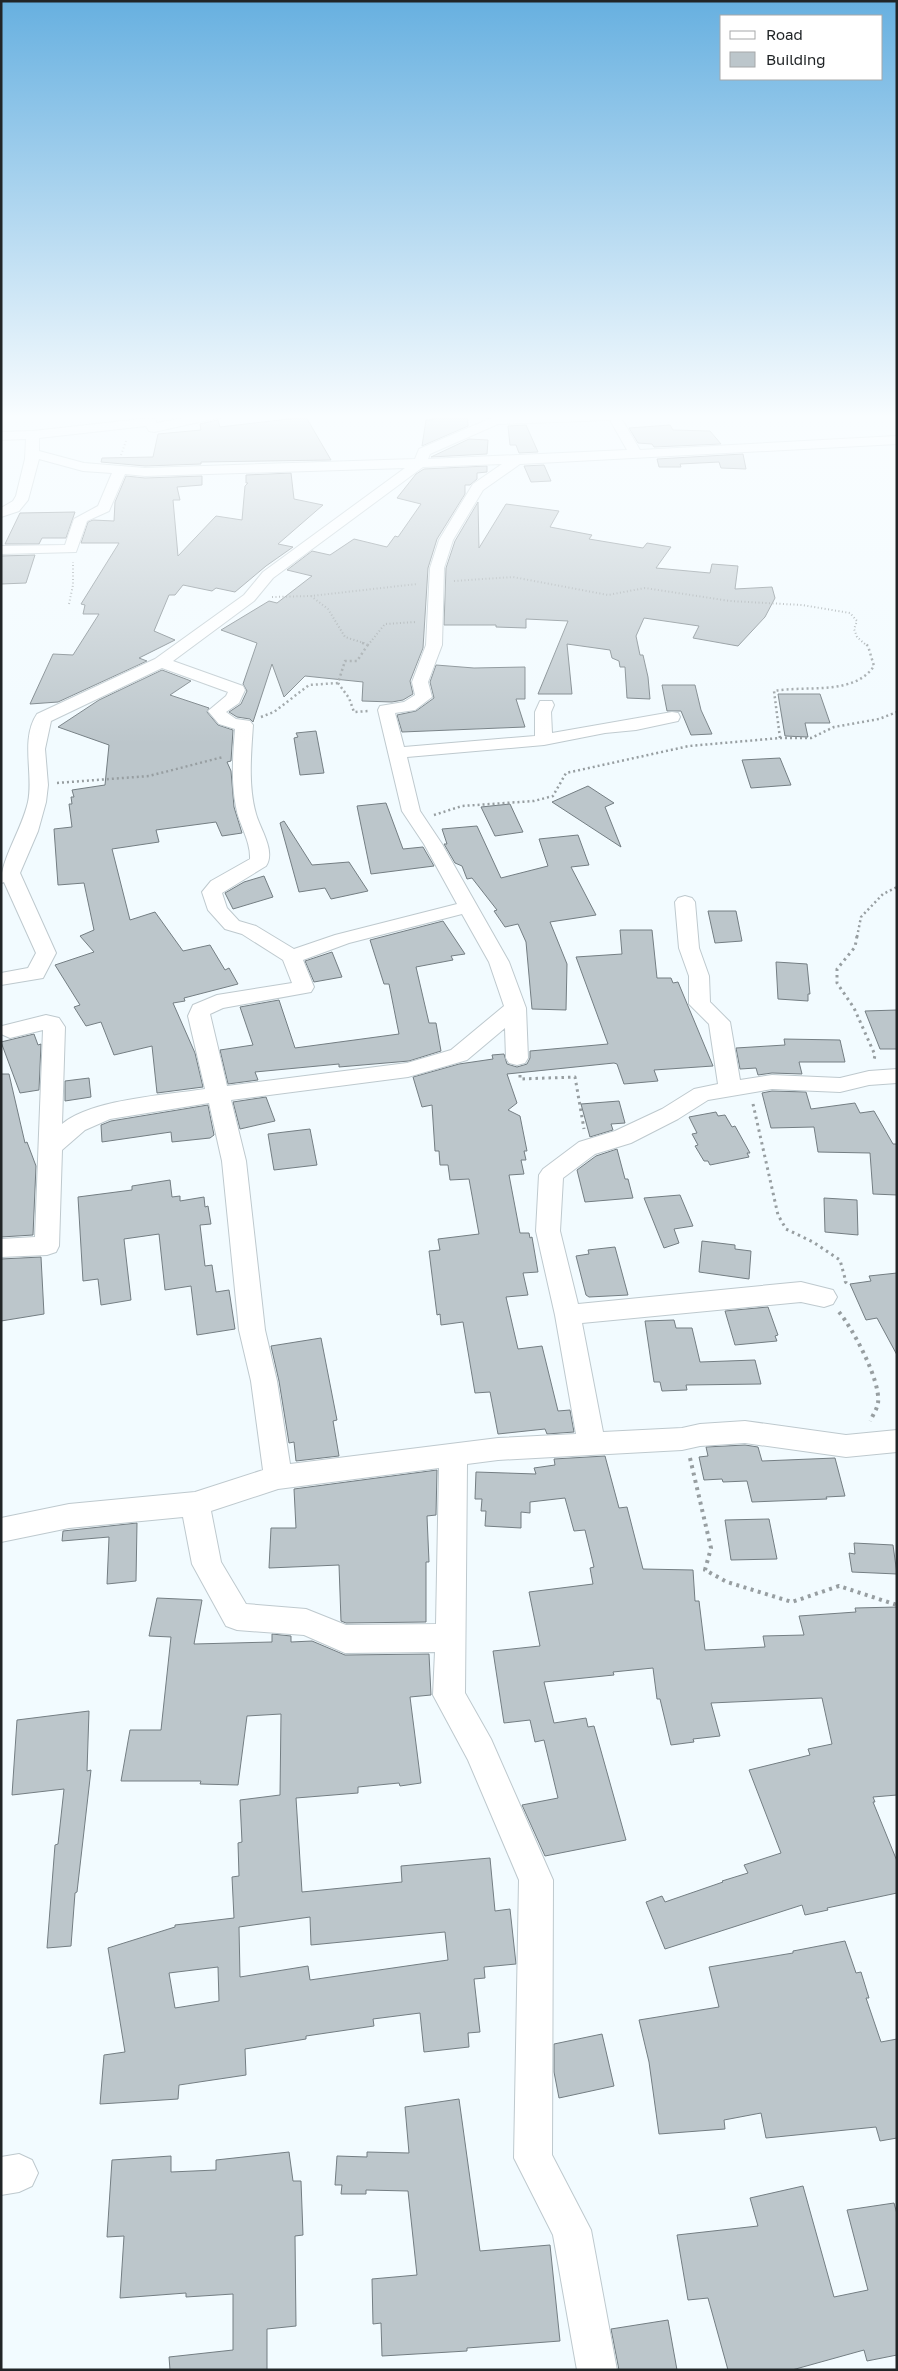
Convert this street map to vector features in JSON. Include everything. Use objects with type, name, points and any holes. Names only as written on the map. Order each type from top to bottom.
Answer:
[{"type":"street","points":[[1,550],[71,549],[79,524]]},
{"type":"street","points":[[1,979],[36,973],[46,953],[5,875],[29,831],[37,802],[39,785],[36,749],[43,718],[161,662],[249,598],[268,575],[338,524]]},
{"type":"street","points":[[456,524],[446,540],[437,568],[434,645],[420,682],[424,697],[409,706],[386,710],[411,811],[499,962],[515,1008],[517,1058]]},
{"type":"street","points":[[161,662],[237,690],[233,699],[216,710],[222,719],[232,725],[244,725],[242,755],[245,808],[260,851],[259,862],[218,885],[212,892],[218,910],[232,925],[249,930],[292,957],[304,987],[218,1002],[200,1010],[199,1016],[234,1161],[252,1330],[264,1381],[278,1477]]},
{"type":"street","points":[[544,740],[543,712],[546,705]]},
{"type":"street","points":[[397,753],[544,740],[605,728],[636,725],[672,717]]},
{"type":"street","points":[[685,902],[689,948],[699,976],[700,1004],[719,1022],[739,1088]]},
{"type":"street","points":[[292,957],[342,939],[467,907]]},
{"type":"street","points":[[51,1147],[77,1124],[106,1112],[219,1094],[408,1070],[459,1055],[515,1008]]},
{"type":"street","points":[[1,1248],[47,1246],[54,1027],[51,1023],[46,1022],[4,1028]]},
{"type":"street","points":[[591,1443],[568,1315],[548,1231],[551,1175],[587,1148],[624,1137],[670,1114],[702,1094],[772,1082],[840,1085],[869,1078],[897,1076]]},
{"type":"street","points":[[568,1315],[801,1292],[824,1296]]},
{"type":"street","points":[[1,1530],[69,1516],[196,1504],[278,1477],[498,1449],[682,1439],[700,1435],[745,1432],[846,1446],[897,1442]]},
{"type":"street","points":[[453,1454],[449,1695],[480,1750],[536,1880],[533,2158],[572,2230],[597,2370]]},
{"type":"street","points":[[196,1504],[207,1564],[237,1617],[306,1622],[345,1639],[451,1638]]},
{"type":"path","points":[[69,604],[74,566],[71,549]]},
{"type":"path","points":[[249,598],[311,596],[437,582],[513,577],[608,595],[645,588],[730,601],[802,605],[850,613],[857,621],[854,629],[858,637],[868,646],[874,666],[865,678],[852,682],[814,687],[788,687],[774,691],[780,738]]},
{"type":"path","points":[[311,596],[327,608],[339,631],[353,643],[368,644]]},
{"type":"path","points":[[338,683],[345,661],[357,660],[385,624],[435,621]]},
{"type":"path","points":[[338,683],[349,698],[354,712],[386,710]]},
{"type":"path","points":[[244,725],[274,712],[309,685],[338,683]]},
{"type":"path","points":[[417,820],[462,806],[534,801],[552,796],[566,773],[637,757],[689,746],[780,738],[811,738],[817,732],[842,725],[881,719],[897,712]]},
{"type":"path","points":[[39,785],[149,776],[184,766],[242,755]]},
{"type":"path","points":[[869,1078],[875,1055],[854,1008],[837,983],[837,969],[855,947],[861,917],[883,894],[897,887]]},
{"type":"path","points":[[517,1058],[520,1079],[575,1077],[587,1148]]},
{"type":"path","points":[[739,1088],[778,1214],[786,1229],[813,1242],[840,1260],[846,1282],[824,1296],[847,1321],[874,1377],[878,1401],[866,1426]]},
{"type":"path","points":[[682,1439],[694,1468],[711,1548],[705,1570],[727,1582],[792,1602],[839,1586],[897,1605]]},
{"type":"building","points":[[15,524],[71,524],[66,538],[42,538],[39,544],[5,544]]},
{"type":"building","points":[[87,524],[175,524],[178,556],[209,524],[301,524],[278,544],[293,547],[266,566],[235,592],[216,588],[212,591],[183,585],[175,595],[169,595],[154,631],[175,640],[139,658],[147,661],[58,702],[30,704],[53,654],[73,655],[99,614],[83,614],[85,605],[81,604],[119,543],[81,543]]},
{"type":"building","points":[[407,524],[447,524],[437,539],[428,568],[423,648],[410,681],[413,694],[403,700],[392,702],[362,701],[363,682],[305,676],[284,697],[272,664],[253,722],[250,719],[237,717],[229,712],[241,704],[247,691],[243,684],[257,643],[221,630],[269,601],[277,603],[312,576],[287,570],[312,551],[330,555],[354,539],[387,547],[395,536],[398,537]]},
{"type":"building","points":[[465,524],[478,524],[479,548],[494,524],[552,524],[550,527],[592,535],[589,539],[643,548],[647,543],[671,547],[656,568],[710,573],[712,564],[738,566],[735,589],[772,587],[775,598],[765,617],[738,646],[693,638],[699,626],[644,618],[636,636],[648,677],[650,699],[627,698],[625,667],[620,667],[619,661],[612,658],[610,650],[567,644],[572,694],[538,694],[568,621],[526,619],[526,628],[496,627],[496,625],[444,625],[446,568],[455,541]]},
{"type":"building","points":[[35,555],[26,583],[1,584],[1,556]]},
{"type":"building","points":[[436,665],[474,668],[525,667],[525,699],[516,699],[525,727],[402,732],[397,715],[416,711],[434,698],[430,682]]},
{"type":"building","points":[[162,670],[191,681],[170,695],[209,708],[207,712],[218,725],[233,730],[231,761],[227,762],[231,771],[234,807],[242,833],[222,836],[216,822],[156,830],[159,842],[112,849],[130,920],[155,912],[183,951],[210,945],[225,970],[229,968],[238,984],[184,998],[185,1001],[173,1003],[195,1053],[203,1087],[157,1093],[152,1046],[114,1055],[101,1022],[86,1026],[74,1007],[80,1005],[55,965],[94,952],[80,936],[94,930],[84,883],[58,885],[54,829],[72,827],[69,804],[72,804],[71,797],[74,797],[72,790],[105,785],[109,745],[58,727],[99,700]]},
{"type":"building","points":[[662,685],[695,685],[701,710],[712,734],[691,735],[681,711],[667,711]]},
{"type":"building","points":[[778,694],[820,694],[830,723],[805,723],[808,737],[785,736]]},
{"type":"building","points":[[316,731],[324,773],[300,775],[294,738],[298,737],[296,733]]},
{"type":"building","points":[[780,758],[791,785],[751,788],[742,760]]},
{"type":"building","points":[[588,786],[614,803],[605,807],[621,847],[552,802]]},
{"type":"building","points":[[386,803],[403,849],[423,847],[434,866],[371,874],[357,806]]},
{"type":"building","points":[[510,804],[523,832],[495,836],[481,807]]},
{"type":"building","points":[[284,821],[312,865],[349,862],[368,891],[331,899],[325,888],[299,892],[280,823]]},
{"type":"building","points":[[477,826],[501,878],[548,866],[539,839],[578,835],[589,865],[571,867],[596,915],[550,922],[567,964],[566,1010],[532,1009],[526,942],[518,924],[505,927],[494,911],[497,910],[472,878],[467,879],[462,866],[455,863],[444,844],[447,844],[442,829]]},
{"type":"building","points":[[264,876],[273,897],[233,909],[225,893],[244,882]]},
{"type":"building","points":[[708,911],[736,911],[742,941],[715,943]]},
{"type":"building","points":[[443,921],[465,954],[451,956],[453,960],[416,967],[429,1023],[436,1023],[441,1051],[409,1061],[339,1067],[339,1064],[255,1072],[258,1080],[228,1084],[220,1050],[253,1045],[240,1007],[279,1000],[295,1048],[399,1034],[389,984],[384,984],[370,940]]},
{"type":"building","points":[[620,930],[652,930],[657,978],[671,978],[673,983],[678,982],[713,1066],[654,1070],[658,1081],[624,1084],[617,1064],[614,1063],[507,1074],[517,1103],[508,1110],[520,1116],[527,1151],[524,1151],[526,1160],[521,1160],[524,1174],[509,1175],[520,1233],[529,1233],[530,1238],[532,1237],[538,1272],[523,1273],[528,1295],[506,1297],[518,1349],[542,1346],[558,1411],[570,1410],[574,1432],[547,1434],[545,1429],[498,1434],[490,1392],[475,1393],[463,1322],[441,1325],[440,1314],[437,1315],[429,1251],[440,1250],[438,1239],[479,1234],[469,1179],[450,1180],[448,1165],[440,1165],[439,1151],[435,1151],[432,1105],[422,1107],[413,1077],[459,1064],[493,1059],[492,1055],[504,1054],[507,1064],[517,1067],[527,1064],[530,1058],[530,1051],[608,1044],[576,957],[622,954]]},
{"type":"building","points":[[332,952],[342,977],[314,982],[305,961]]},
{"type":"building","points":[[776,962],[807,964],[810,994],[808,994],[808,1001],[778,999]]},
{"type":"building","points":[[897,1010],[897,1049],[880,1049],[865,1011]]},
{"type":"building","points":[[34,1034],[38,1045],[41,1044],[39,1090],[20,1093],[1,1042]]},
{"type":"building","points":[[784,1039],[840,1040],[845,1062],[799,1062],[802,1074],[772,1073],[758,1075],[756,1068],[740,1069],[736,1048],[785,1045]]},
{"type":"building","points":[[1,1074],[9,1074],[25,1143],[27,1142],[36,1166],[33,1235],[1,1237]]},
{"type":"building","points":[[89,1078],[91,1097],[65,1101],[65,1081]]},
{"type":"building","points":[[772,1091],[806,1092],[811,1109],[855,1103],[860,1113],[874,1111],[893,1144],[897,1144],[897,1195],[873,1194],[870,1153],[818,1152],[814,1127],[771,1128],[762,1093]]},
{"type":"building","points":[[266,1097],[275,1121],[240,1129],[233,1102]]},
{"type":"building","points":[[619,1101],[625,1123],[611,1124],[613,1130],[590,1137],[581,1104]]},
{"type":"building","points":[[208,1105],[214,1135],[210,1138],[172,1142],[171,1132],[102,1142],[101,1125],[111,1121]]},
{"type":"building","points":[[716,1112],[718,1116],[725,1115],[732,1127],[735,1126],[750,1153],[747,1153],[749,1157],[710,1165],[708,1161],[704,1161],[695,1146],[698,1145],[692,1134],[697,1133],[689,1117]]},
{"type":"building","points":[[310,1129],[317,1165],[274,1170],[268,1134]]},
{"type":"building","points":[[617,1149],[625,1179],[628,1179],[633,1198],[585,1202],[577,1170],[596,1156]]},
{"type":"building","points":[[170,1180],[172,1197],[180,1196],[180,1201],[204,1197],[205,1207],[208,1206],[211,1224],[200,1225],[205,1266],[212,1265],[216,1292],[229,1290],[235,1329],[197,1335],[191,1286],[165,1290],[159,1234],[124,1239],[131,1300],[101,1305],[98,1279],[83,1281],[78,1197],[132,1190],[132,1186]]},
{"type":"building","points":[[680,1195],[693,1226],[674,1229],[679,1243],[664,1248],[644,1198]]},
{"type":"building","points":[[824,1198],[857,1200],[858,1235],[825,1232]]},
{"type":"building","points":[[702,1241],[735,1245],[735,1249],[751,1251],[749,1279],[699,1272]]},
{"type":"building","points":[[615,1247],[628,1295],[589,1297],[586,1295],[576,1256],[589,1254],[588,1250]]},
{"type":"building","points":[[41,1257],[44,1314],[1,1321],[1,1259]]},
{"type":"building","points":[[897,1273],[897,1355],[877,1318],[866,1320],[850,1284],[871,1281],[869,1276]]},
{"type":"building","points":[[768,1307],[778,1335],[775,1336],[777,1341],[735,1345],[725,1311]]},
{"type":"building","points":[[674,1320],[676,1328],[692,1328],[700,1362],[755,1360],[761,1384],[686,1385],[687,1390],[662,1391],[660,1382],[654,1382],[645,1321]]},
{"type":"building","points":[[321,1338],[337,1420],[333,1421],[339,1456],[296,1461],[294,1442],[289,1443],[271,1346]]},
{"type":"building","points":[[745,1445],[758,1447],[762,1461],[835,1458],[845,1496],[826,1497],[827,1499],[752,1502],[747,1481],[723,1482],[722,1479],[704,1480],[699,1457],[708,1456],[706,1447]]},
{"type":"building","points":[[605,1456],[619,1508],[627,1507],[643,1569],[693,1570],[695,1601],[699,1601],[705,1650],[765,1647],[763,1636],[804,1635],[799,1616],[856,1612],[855,1608],[897,1607],[897,1795],[873,1797],[875,1802],[873,1802],[897,1861],[897,1893],[827,1908],[828,1910],[805,1915],[802,1905],[665,1949],[646,1902],[662,1896],[665,1902],[748,1873],[744,1865],[781,1853],[749,1770],[810,1755],[808,1749],[832,1744],[822,1698],[711,1703],[720,1736],[693,1739],[694,1742],[671,1745],[660,1699],[657,1699],[653,1668],[613,1672],[614,1675],[544,1682],[554,1723],[586,1718],[588,1727],[594,1726],[626,1840],[545,1856],[522,1805],[558,1798],[544,1740],[535,1742],[530,1720],[504,1723],[493,1651],[540,1646],[529,1592],[593,1584],[590,1568],[594,1567],[585,1530],[574,1531],[565,1498],[530,1502],[530,1513],[521,1512],[521,1528],[485,1526],[486,1511],[481,1511],[482,1499],[475,1499],[476,1472],[536,1474],[534,1468],[555,1465],[554,1459]]},
{"type":"building","points":[[437,1470],[436,1515],[427,1516],[429,1562],[426,1562],[426,1622],[346,1623],[341,1621],[339,1565],[269,1568],[271,1528],[296,1528],[294,1489]]},
{"type":"building","points":[[769,1519],[777,1559],[731,1560],[725,1520]]},
{"type":"building","points":[[137,1523],[136,1581],[107,1584],[109,1537],[62,1541],[63,1531]]},
{"type":"building","points":[[854,1543],[893,1545],[897,1574],[852,1572],[849,1553],[855,1554]]},
{"type":"building","points":[[157,1598],[202,1600],[194,1644],[272,1642],[272,1634],[291,1636],[291,1642],[312,1641],[345,1655],[429,1654],[431,1695],[410,1697],[421,1783],[400,1786],[399,1783],[358,1787],[358,1793],[296,1798],[302,1892],[402,1882],[401,1866],[490,1858],[495,1911],[510,1909],[516,1964],[484,1967],[485,1978],[474,1979],[480,2032],[468,2033],[469,2047],[424,2052],[420,2013],[373,2019],[374,2026],[306,2036],[306,2039],[245,2049],[246,2075],[179,2085],[178,2099],[100,2104],[104,2055],[125,2052],[108,1948],[175,1927],[175,1925],[234,1918],[232,1877],[239,1876],[238,1843],[242,1842],[240,1800],[280,1795],[281,1714],[247,1716],[238,1785],[200,1784],[201,1781],[121,1781],[130,1730],[161,1730],[171,1637],[149,1636]],"holes":[[[310,1917],[311,1945],[445,1932],[448,1960],[310,1980],[308,1966],[240,1977],[239,1927]],[[218,1967],[219,2001],[175,2008],[169,1973]]]},
{"type":"building","points":[[89,1711],[87,1771],[91,1770],[77,1892],[75,1893],[71,1946],[47,1948],[55,1845],[58,1844],[64,1789],[12,1795],[17,1720]]},
{"type":"building","points":[[845,1941],[856,1973],[861,1972],[869,1998],[866,1998],[881,2042],[897,2039],[897,2138],[880,2141],[876,2127],[766,2138],[761,2113],[724,2120],[725,2129],[659,2134],[649,2062],[639,2020],[719,2007],[709,1967],[793,1953],[793,1951]]},
{"type":"building","points":[[602,2034],[614,2086],[559,2098],[554,2072],[554,2044]]},
{"type":"building","points":[[459,2099],[480,2251],[550,2245],[560,2341],[467,2348],[467,2351],[382,2356],[381,2323],[373,2324],[372,2279],[417,2275],[408,2191],[366,2190],[366,2194],[341,2194],[342,2185],[335,2185],[337,2156],[367,2157],[367,2152],[409,2153],[405,2107]]},
{"type":"building","points":[[289,2152],[293,2181],[301,2181],[303,2235],[295,2236],[296,2326],[267,2329],[267,2370],[170,2370],[169,2357],[233,2350],[233,2294],[186,2297],[186,2293],[120,2298],[124,2236],[107,2237],[112,2160],[171,2156],[171,2172],[216,2170],[216,2160]]},
{"type":"building","points":[[803,2186],[834,2297],[868,2290],[847,2210],[894,2203],[897,2214],[897,2355],[867,2361],[864,2350],[792,2370],[728,2370],[708,2298],[688,2300],[677,2235],[758,2226],[750,2198]]},
{"type":"building","points":[[668,2320],[677,2370],[619,2370],[611,2329]]}]
